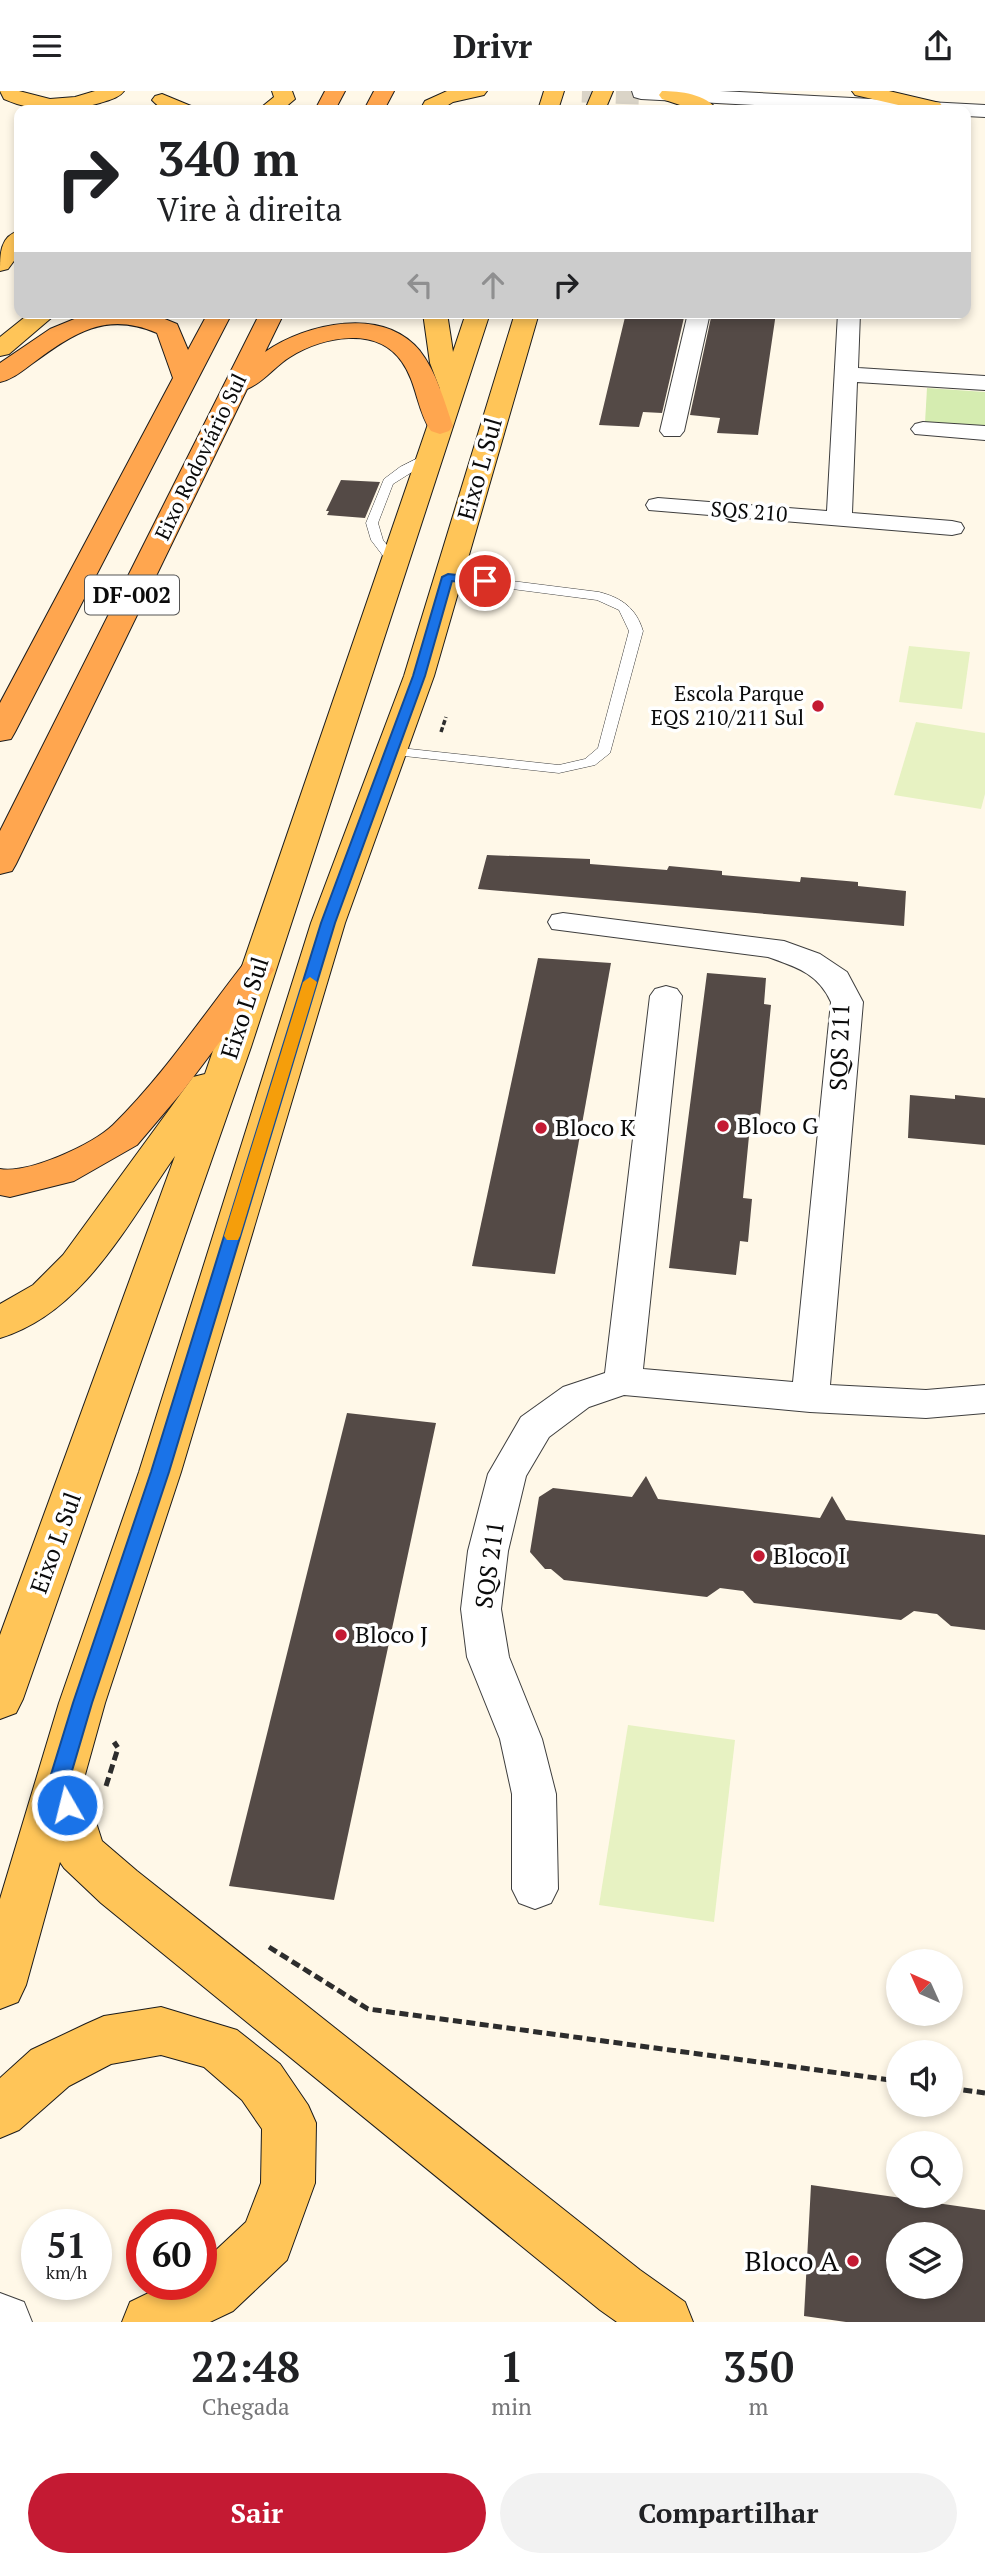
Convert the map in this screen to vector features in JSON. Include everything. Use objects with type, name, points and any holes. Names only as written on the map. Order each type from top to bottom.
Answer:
[{"type":"highway","points":[[0,375],[69,327],[97,319]]},
{"type":"highway","points":[[147,319],[168,329],[186,378]]},
{"type":"highway","name":"Eixo Rodoviário Sul","points":[[0,732],[217,319]]},
{"type":"highway","name":"Eixo Rodoviário Sul","points":[[0,864],[269,320]]},
{"type":"highway","points":[[233,391],[282,351],[315,337],[348,331],[375,333],[398,342],[410,355],[435,442]]},
{"type":"highway","points":[[0,1182],[10,1184],[61,1173],[124,1136],[169,1084],[257,970]]},
{"type":"main road","points":[[9,91],[24,102],[63,105],[89,101],[114,91]]},
{"type":"main road","points":[[276,105],[285,100],[282,91]]},
{"type":"main road","points":[[434,105],[447,97],[477,91]]},
{"type":"main road","points":[[862,91],[916,105]]},
{"type":"main road","points":[[676,93],[698,105]]},
{"type":"main road","points":[[0,264],[14,244]]},
{"type":"main road","points":[[0,341],[14,319]]},
{"type":"main road","points":[[0,349],[38,319]]},
{"type":"main road","points":[[436,319],[442,363],[453,390]]},
{"type":"main road","name":"Eixo L Sul","points":[[0,1699],[233,1047],[476,319]]},
{"type":"main road","name":"Eixo L Sul","points":[[0,1985],[82,1703],[160,1472],[328,923],[419,676],[525,319]]},
{"type":"main road","points":[[0,1323],[47,1295],[78,1265],[233,1047]]},
{"type":"main road","points":[[59,1781],[81,1853],[119,1887],[620,2290],[666,2322]]},
{"type":"main road","points":[[0,2112],[50,2069],[104,2041],[161,2031],[219,2047],[261,2082],[289,2123],[288,2183],[267,2240],[213,2291],[150,2322]]},
{"type":"street","points":[[641,93],[868,105]]},
{"type":"street","points":[[671,432],[698,319]]},
{"type":"street","points":[[839,518],[849,319]]},
{"type":"street","points":[[846,374],[985,383]]},
{"type":"street","points":[[923,429],[985,433]]},
{"type":"street","name":"SQS 210","points":[[658,505],[952,528]]},
{"type":"street","name":"SQS 211","points":[[563,922],[773,948],[809,961],[836,979],[847,1002],[810,1398]]},
{"type":"street","points":[[623,1381],[666,996]]},
{"type":"street","name":"SQS 211","points":[[535,1889],[534,1794],[521,1739],[488,1657],[481,1609],[488,1551],[507,1474],[535,1427],[576,1397],[623,1381],[810,1398],[926,1404],[985,1399]]},
{"type":"lane","points":[[391,751],[559,769],[590,762],[605,750],[636,631],[633,617],[622,604],[599,596],[448,577]]},
{"type":"path","points":[[264,1944],[368,2009],[886,2079]]},
{"type":"path","points":[[963,2089],[985,2092]]},
{"type":"green space","points":[[927,388],[985,392],[985,427],[925,423]]},
{"type":"green space","points":[[909,646],[970,652],[962,709],[899,702]]},
{"type":"green space","points":[[916,722],[985,733],[985,794],[981,809],[894,795]]},
{"type":"green space","points":[[628,1725],[735,1740],[714,1922],[599,1905]]},
{"type":"building","points":[[625,319],[684,319],[662,413],[643,412],[639,427],[599,425]]},
{"type":"building","points":[[711,319],[775,319],[758,435],[717,433],[720,418],[690,415]]},
{"type":"building","points":[[341,480],[380,482],[365,518],[327,515],[329,511],[326,511]]},
{"type":"building","points":[[487,855],[590,859],[590,864],[667,870],[669,866],[722,871],[722,875],[800,882],[801,877],[858,882],[858,886],[906,891],[904,926],[478,889]]},
{"type":"building","name":"Bloco K","points":[[538,958],[611,963],[555,1274],[472,1266]]},
{"type":"building","name":"Bloco G","points":[[707,973],[766,978],[764,1004],[771,1005],[758,1137],[749,1136],[743,1198],[752,1199],[748,1242],[740,1241],[736,1275],[669,1268]]},
{"type":"building","points":[[910,1095],[955,1099],[955,1095],[985,1098],[985,1145],[908,1138]]},
{"type":"building","name":"Bloco J","points":[[347,1413],[436,1423],[334,1900],[229,1886]]},
{"type":"building","name":"Bloco I","points":[[646,1476],[658,1499],[820,1518],[832,1496],[846,1520],[985,1535],[985,1630],[951,1626],[937,1614],[914,1611],[901,1620],[754,1603],[743,1591],[720,1588],[707,1597],[564,1580],[551,1569],[545,1569],[530,1552],[539,1497],[553,1488],[632,1497]]},
{"type":"building","name":"Bloco A","points":[[811,2185],[886,2196],[886,2208],[963,2207],[985,2210],[985,2322],[846,2322],[804,2316]]},
{"type":"tunnel","points":[[582,91],[641,93]]},
{"type":"slow traffic","points":[[232,1236],[310,982]]},
{"type":"place","name":"Escola Parque EQS 210/211 Sul","points":[[818,706]]},
{"type":"place","name":"Bloco G","points":[[723,1126]]},
{"type":"place","name":"Bloco K","points":[[541,1128]]},
{"type":"place","name":"Bloco I","points":[[759,1556]]},
{"type":"place","name":"Bloco J","points":[[341,1635]]},
{"type":"place","name":"Bloco A","points":[[853,2261]]},
{"type":"route","points":[[67,1805],[59,1781],[82,1703],[160,1472],[328,923],[419,676],[448,577],[485,581]]}]
